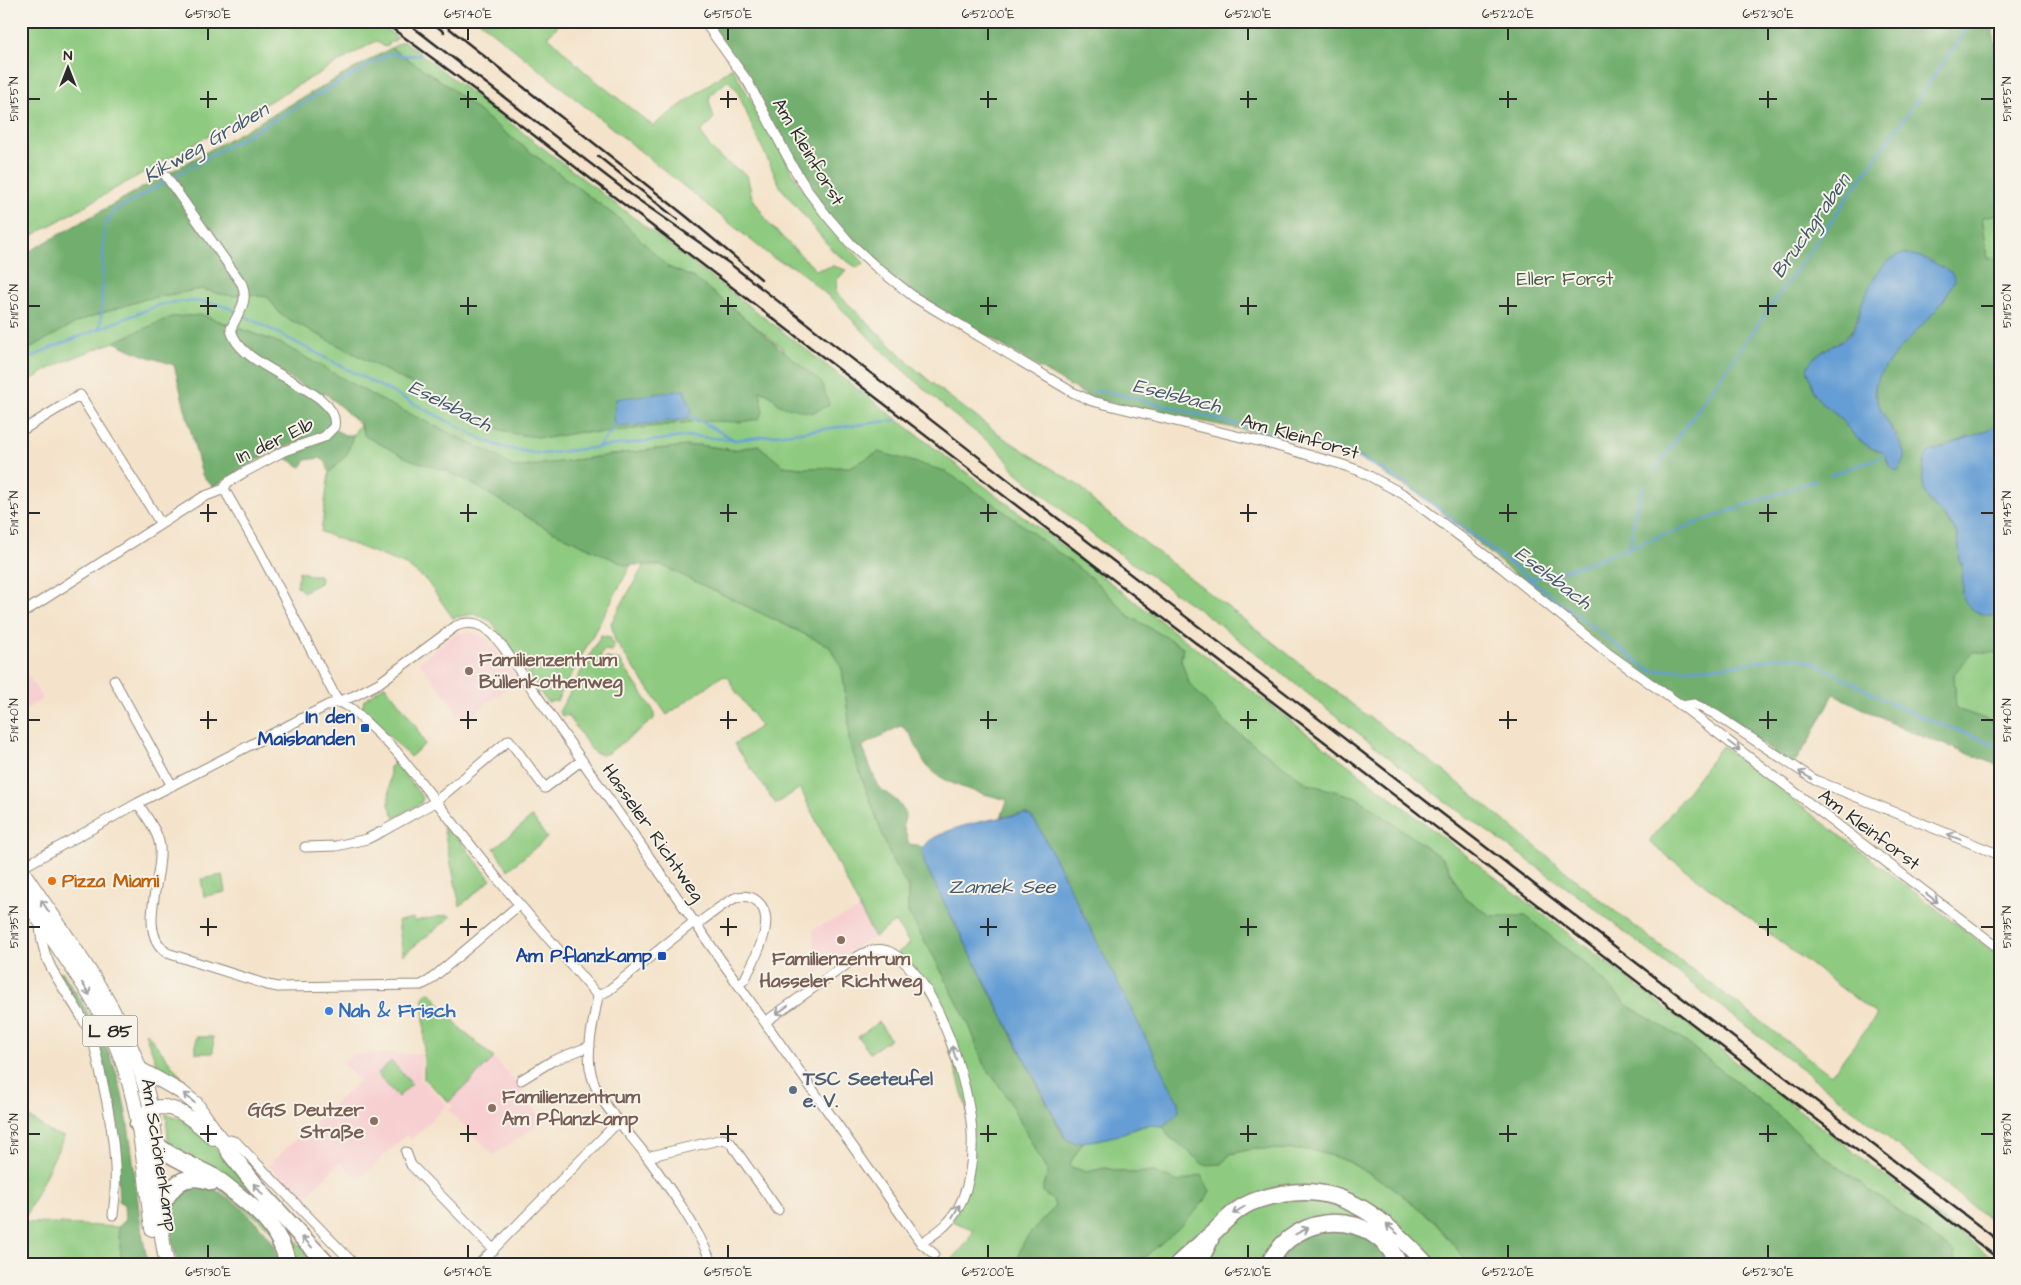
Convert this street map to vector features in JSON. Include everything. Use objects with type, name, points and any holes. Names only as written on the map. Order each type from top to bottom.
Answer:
[{"type":"highway","points":[[138,1124],[156,1146],[181,1162],[214,1177],[262,1215],[276,1231],[284,1247],[288,1264]]},
{"type":"highway","points":[[233,1148],[266,1198],[327,1264]]},
{"type":"highway","points":[[159,1210],[171,1189],[186,1180],[204,1179],[231,1190]]},
{"type":"highway","points":[[1178,1264],[1236,1211],[1266,1197],[1294,1192],[1328,1194],[1344,1198],[1369,1211],[1396,1233],[1426,1264]]},
{"type":"highway","points":[[1269,1264],[1274,1253],[1285,1241],[1302,1230],[1323,1223],[1343,1222],[1364,1228],[1382,1241],[1394,1254],[1399,1264]]},
{"type":"highway","points":[[1198,1264],[1202,1252],[1216,1229]]},
{"type":"main road","name":"L 85","points":[[21,868],[64,946],[118,1020],[140,1069]]},
{"type":"main road","name":"L 85","points":[[21,892],[40,921],[64,946]]},
{"type":"main road","name":"Am Schönenkamp","points":[[64,946],[112,1036],[128,1078],[138,1124],[158,1264]]},
{"type":"main road","name":"Am Schönenkamp","points":[[140,1069],[151,1110],[156,1146],[159,1210],[167,1264]]},
{"type":"main road","points":[[140,1069],[188,1097],[202,1112],[214,1135]]},
{"type":"main road","points":[[138,1124],[143,1115],[151,1110],[175,1110],[190,1118],[233,1148]]},
{"type":"street","name":"Am Kleinforst","points":[[704,21],[748,82],[793,167],[826,216],[850,243],[914,297],[1072,392],[1092,401],[1319,457],[1360,471],[1383,483],[1430,514],[1502,568],[1609,654],[1682,706],[2000,950]]},
{"type":"street","name":"In der Elb","points":[[21,614],[203,497],[224,489],[227,484],[242,473],[284,451],[324,436],[332,430],[335,424],[333,414],[324,402],[278,374],[241,348],[231,329],[243,304],[245,295],[242,284],[166,177]]},
{"type":"street","points":[[21,431],[80,394],[161,524]]},
{"type":"street","points":[[224,489],[259,550],[339,701],[352,709],[396,751],[519,905],[598,996]]},
{"type":"street","name":"Hasseler Richtweg","points":[[339,701],[354,696],[379,683],[456,626],[468,622],[481,624],[490,630],[921,1243],[934,1254]]},
{"type":"street","points":[[114,680],[172,786]]},
{"type":"street","points":[[21,868],[138,803],[339,701]]},
{"type":"street","name":"Am Kleinforst","points":[[1682,706],[1694,704],[1699,706],[1814,780],[2000,856]]},
{"type":"street","points":[[1719,735],[1729,724]]},
{"type":"street","name":"Hasseler Richtweg","points":[[435,802],[509,740],[544,788],[582,760]]},
{"type":"street","points":[[305,847],[336,846],[367,839],[435,802]]},
{"type":"street","points":[[138,803],[158,837],[160,847],[153,903],[153,927],[156,940],[162,950],[268,985],[278,987],[421,985],[429,981],[519,905]]},
{"type":"street","name":"Hasseler Richtweg","points":[[696,923],[738,897],[751,898],[760,905],[766,918],[764,934],[745,979],[739,984]]},
{"type":"street","points":[[40,921],[42,946],[45,956],[88,1028],[93,1041],[108,1111],[113,1148],[115,1202],[113,1215]]},
{"type":"street","points":[[598,996],[609,990],[696,923]]},
{"type":"street","points":[[45,956],[64,946]]},
{"type":"street","points":[[765,1022],[857,957],[873,949],[892,953],[909,968],[922,984],[936,1006],[954,1052],[964,1086],[972,1131],[972,1156],[962,1200],[945,1228],[921,1243]]},
{"type":"street","points":[[598,996],[590,1046],[590,1068],[596,1087],[647,1157],[703,1242],[712,1264]]},
{"type":"street","points":[[521,1080],[552,1061],[590,1046]]},
{"type":"street","points":[[479,1264],[619,1121]]},
{"type":"street","points":[[647,1157],[724,1139],[730,1142],[778,1210]]},
{"type":"street","points":[[233,1148],[354,1264]]},
{"type":"street","points":[[406,1152],[411,1165],[494,1250]]},
{"type":"shaded area","name":"Familienzentrum Büllenkothenweg","points":[[467,632],[487,638],[517,680],[465,721],[419,662],[456,634]]},
{"type":"shaded area","points":[[21,665],[43,699],[22,711],[21,710]]},
{"type":"shaded area","name":"Familienzentrum Hasseler Richtweg","points":[[860,909],[874,937],[816,973],[813,929]]},
{"type":"shaded area","name":"GGS Deutzer Straße","points":[[353,1054],[421,1054],[421,1079],[447,1105],[411,1140],[406,1135],[359,1180],[340,1162],[303,1200],[268,1165],[359,1081],[343,1063]]},
{"type":"shaded area","name":"Familienzentrum Am Pflanzkamp","points":[[494,1058],[517,1083],[543,1121],[494,1155],[448,1110],[453,1106],[449,1102]]},
{"type":"green space","points":[[21,21],[375,21],[398,38],[385,47],[376,41],[21,242]]},
{"type":"green space","points":[[479,21],[563,21],[548,36],[586,73],[653,126],[732,67],[801,187],[828,225],[864,263],[857,268],[833,251],[781,188],[737,90],[728,80],[710,96],[709,101],[714,118],[701,132],[710,147],[720,158],[747,175],[752,197],[769,224],[816,270],[833,266],[846,270],[837,280],[836,292],[912,366],[1004,438],[1081,487],[1097,505],[1357,708],[1445,772],[1603,902],[1831,1075],[1877,1015],[1649,842],[1722,746],[2000,957],[2000,1228],[1825,1087],[1581,898],[1446,802],[1215,621],[1094,536],[1016,472],[999,450],[950,412],[885,354],[834,301],[796,268],[773,258]]},
{"type":"green space","name":"Eller Forst","points":[[707,21],[1994,21],[1993,33],[2000,60],[2000,214],[1982,217],[1988,258],[2000,257],[2000,425],[1928,453],[1923,471],[1923,483],[1928,498],[1947,520],[1957,536],[1960,563],[1962,563],[1963,596],[1966,602],[1978,612],[2000,616],[2000,653],[1973,652],[1954,674],[1956,709],[2000,724],[2000,766],[1903,729],[1834,694],[1809,741],[1792,766],[1701,701],[1678,700],[1610,652],[1522,581],[1422,495],[1392,479],[1363,458],[1332,448],[1092,399],[904,287],[875,265],[828,216]],"holes":[[[1887,262],[1954,280],[1941,304],[1892,357],[1877,379],[1875,393],[1879,406],[1897,435],[1889,466],[1885,453],[1871,448],[1858,439],[1834,412],[1814,357],[1842,340],[1853,330],[1873,281]]]},
{"type":"green space","points":[[404,41],[2000,1264],[1954,1264],[1954,1252],[1829,1160],[1773,1111],[1678,1036],[1628,1006],[1594,971],[1525,916],[1491,916],[1465,898],[1443,859],[1356,797],[1308,784],[1227,725],[1189,683],[1181,660],[1183,647],[1129,616],[1094,580],[997,506],[879,453],[850,467],[802,468],[783,466],[758,445],[734,450],[698,445],[515,468],[492,454],[381,400],[280,343],[203,315],[171,317],[70,359],[21,386],[21,353],[81,320],[145,299],[202,289],[220,294],[268,297],[281,315],[491,426],[514,434],[547,438],[580,432],[602,433],[716,420],[763,412],[760,390],[771,395],[779,405],[784,349],[694,278],[668,267],[622,221],[504,132],[447,85],[391,48]]},
{"type":"green space","points":[[391,48],[447,85],[504,132],[622,221],[668,267],[694,278],[719,297],[822,383],[829,405],[812,413],[779,405],[771,395],[760,390],[763,412],[759,419],[741,422],[698,421],[602,433],[580,432],[547,438],[514,434],[491,426],[281,315],[268,297],[243,294],[234,296],[202,289],[145,299],[81,320],[21,353],[21,256]]},
{"type":"green space","points":[[2000,214],[2000,257],[1988,258],[1982,216]]},
{"type":"green space","points":[[203,315],[228,325],[240,349],[324,404],[333,423],[322,433],[269,453],[213,487],[202,475],[174,365],[140,354],[114,342],[171,317]]},
{"type":"green space","points":[[234,327],[280,343],[381,400],[493,454],[515,468],[698,445],[734,450],[758,445],[783,466],[802,468],[850,467],[879,452],[945,471],[997,506],[1094,580],[1129,616],[1183,647],[1181,660],[1189,683],[1227,725],[1308,784],[1356,797],[1443,859],[1465,898],[1491,916],[1525,916],[1594,971],[1628,1006],[1678,1036],[1773,1111],[1829,1160],[1954,1252],[1954,1264],[1469,1264],[1432,1219],[1389,1185],[1345,1160],[1311,1150],[1253,1149],[1230,1154],[1222,1164],[1204,1165],[1176,1141],[1171,1139],[1163,1126],[1178,1112],[1178,1102],[1035,821],[1027,814],[1001,817],[1007,800],[965,788],[936,774],[924,762],[909,733],[900,726],[864,745],[863,748],[878,787],[897,801],[906,813],[903,825],[909,844],[918,845],[923,848],[925,865],[1064,1137],[1071,1142],[1084,1140],[1070,1163],[1071,1167],[1087,1172],[1105,1168],[1129,1173],[1153,1172],[1179,1182],[1201,1175],[1210,1191],[1196,1211],[1177,1230],[1137,1264],[1017,1264],[1024,1242],[1055,1206],[1053,1200],[1043,1192],[1043,1185],[1048,1173],[1007,1097],[983,1063],[970,1027],[908,912],[908,888],[891,858],[849,742],[849,721],[842,669],[829,646],[661,565],[625,565],[544,527],[466,480],[447,471],[409,459],[365,436],[360,424],[326,394],[319,392],[317,395],[241,348]]},
{"type":"green space","points":[[360,424],[365,436],[409,459],[447,471],[466,480],[544,527],[625,565],[631,565],[557,701],[547,702],[491,621],[474,614],[453,618],[426,580],[406,565],[321,532],[329,473],[347,454],[353,435]]},
{"type":"green space","points":[[335,430],[345,435],[353,435],[347,454],[329,473],[326,462],[320,458],[306,460],[301,467],[283,456]]},
{"type":"green space","points":[[644,565],[661,565],[829,646],[842,669],[849,721],[849,742],[891,858],[908,888],[908,912],[970,1027],[983,1063],[1007,1097],[1048,1173],[1043,1185],[1046,1196],[1053,1200],[1055,1206],[1024,1242],[1017,1264],[947,1264],[966,1244],[974,1230],[952,1221],[967,1189],[973,1131],[937,1004],[897,953],[910,944],[895,922],[874,937],[800,788],[776,804],[734,744],[761,726],[732,686],[729,677],[722,676],[667,715],[615,641],[611,623]]},
{"type":"green space","points":[[299,571],[310,575],[319,575],[321,578],[320,583],[303,592],[297,586]]},
{"type":"green space","points":[[601,635],[610,637],[614,647],[612,651],[604,650],[598,661],[607,658],[620,661],[654,711],[654,719],[608,753],[602,755],[593,752],[568,715],[562,716],[559,712]]},
{"type":"green space","points":[[1973,651],[2000,653],[2000,724],[1956,709],[1954,673]]},
{"type":"green space","points":[[385,685],[414,723],[425,744],[410,757],[362,709],[364,700]]},
{"type":"green space","points":[[395,762],[423,798],[421,803],[395,818],[389,805],[390,767]]},
{"type":"green space","points":[[532,817],[547,838],[508,870],[494,848]]},
{"type":"green space","points":[[446,823],[491,880],[460,906],[443,826]]},
{"type":"green space","points":[[223,875],[226,892],[204,896],[201,879]]},
{"type":"green space","points":[[448,915],[451,917],[403,955],[398,921],[414,918],[415,921]]},
{"type":"green space","points":[[62,971],[100,1035],[117,1075],[131,1145],[143,1241],[148,1264],[122,1264],[118,1227],[125,1221],[124,1204],[119,1202],[117,1158],[108,1087],[99,1045],[58,973]]},
{"type":"green space","points":[[429,991],[462,1030],[494,1058],[449,1102],[424,1079],[424,996]]},
{"type":"green space","points":[[879,1022],[890,1039],[870,1053],[858,1037]]},
{"type":"green space","points":[[146,1032],[186,1083],[158,1067]]},
{"type":"green space","points":[[196,1037],[213,1037],[213,1053],[196,1053]]},
{"type":"green space","points":[[391,1061],[412,1084],[398,1097],[377,1074]]},
{"type":"green space","points":[[21,1111],[50,1132],[64,1137],[23,1222],[118,1227],[122,1264],[21,1264]]},
{"type":"green space","points":[[166,1114],[180,1119],[194,1128],[208,1141],[268,1213],[320,1264],[292,1264],[287,1242],[169,1149]]},
{"type":"green space","points":[[1148,1125],[1163,1126],[1171,1139],[1222,1164],[1230,1154],[1253,1149],[1311,1150],[1345,1160],[1389,1185],[1432,1219],[1469,1264],[1137,1264],[1206,1200],[1202,1176],[1179,1182],[1153,1172],[1129,1173],[1105,1168],[1087,1172],[1071,1167],[1070,1164],[1084,1140],[1098,1140]]},
{"type":"green space","points":[[192,1186],[215,1190],[248,1214],[270,1238],[280,1264],[178,1264],[170,1231],[170,1208],[174,1199],[181,1191]]},
{"type":"green space","points":[[1346,1230],[1375,1243],[1390,1264],[1276,1264],[1281,1255],[1311,1232]]},
{"type":"water","points":[[1903,254],[1910,254],[1934,263],[1952,273],[1955,280],[1941,304],[1890,361],[1881,373],[1876,385],[1875,394],[1877,402],[1906,455],[1898,472],[1889,466],[1885,453],[1871,448],[1858,439],[1834,412],[1821,402],[1815,395],[1807,368],[1811,361],[1823,351],[1849,335],[1856,326],[1862,303],[1877,274],[1888,261]]},
{"type":"water","points":[[684,390],[692,410],[687,419],[621,427],[613,421],[616,399]]},
{"type":"water","points":[[2000,425],[2000,616],[1980,613],[1967,604],[1961,591],[1963,591],[1962,563],[1960,563],[1957,536],[1948,520],[1928,499],[1923,483],[1923,471],[1928,453]]},
{"type":"water","name":"Zamek See","points":[[1025,814],[1031,816],[1040,829],[1178,1102],[1179,1112],[1163,1126],[1148,1125],[1098,1140],[1074,1143],[1066,1139],[925,865],[922,849],[929,841],[940,835],[969,824]]},
{"type":"waterway","name":"Bruchgraben","points":[[1654,471],[1973,21]]},
{"type":"waterway","name":"Kikweg Graben","points":[[99,329],[101,321],[104,233],[107,221],[116,210],[391,53],[406,56],[420,55]]},
{"type":"waterway","name":"Eselsbach","points":[[21,363],[48,349],[159,305],[198,301],[217,304],[236,311]]},
{"type":"waterway","name":"Eselsbach","points":[[241,314],[486,441],[505,448],[542,454],[691,436],[735,440],[896,420]]},
{"type":"waterway","name":"Eselsbach","points":[[1093,391],[1109,392],[1131,397],[1344,452],[1375,466],[1422,496],[1646,668],[1654,671],[1727,666],[1778,657],[1800,658],[1813,662],[1895,705],[2000,746]]},
{"type":"waterway","points":[[689,415],[733,439]]},
{"type":"waterway","points":[[598,447],[617,424]]},
{"type":"waterway","points":[[1831,475],[1881,457],[1885,453]]},
{"type":"waterway","points":[[1531,578],[1550,576],[1816,480]]},
{"type":"waterway","name":"Bruchgraben","points":[[1630,547],[1636,506],[1644,486]]},
{"type":"railway","points":[[382,21],[454,74],[2000,1260]]},
{"type":"railway","points":[[405,21],[630,194],[729,263],[1043,507],[2000,1242]]},
{"type":"railway","points":[[430,21],[444,32]]},
{"type":"railway","points":[[440,21],[687,217],[761,279]]},
{"type":"railway","points":[[598,156],[678,220]]},
{"type":"place","name":"Familienzentrum Büllenkothenweg","points":[[469,671]]},
{"type":"place","name":"In den Maisbanden","points":[[365,728]]},
{"type":"place","name":"Pizza Miami","points":[[52,881]]},
{"type":"place","name":"Familienzentrum Hasseler Richtweg","points":[[841,940]]},
{"type":"place","name":"Am Pflanzkamp","points":[[662,956]]},
{"type":"place","name":"Nah & Frisch","points":[[329,1011]]},
{"type":"place","name":"TSC Seeteufel e. V.","points":[[793,1090]]},
{"type":"place","name":"Familienzentrum Am Pflanzkamp","points":[[492,1108]]},
{"type":"place","name":"GGS Deutzer Straße","points":[[374,1121]]}]
